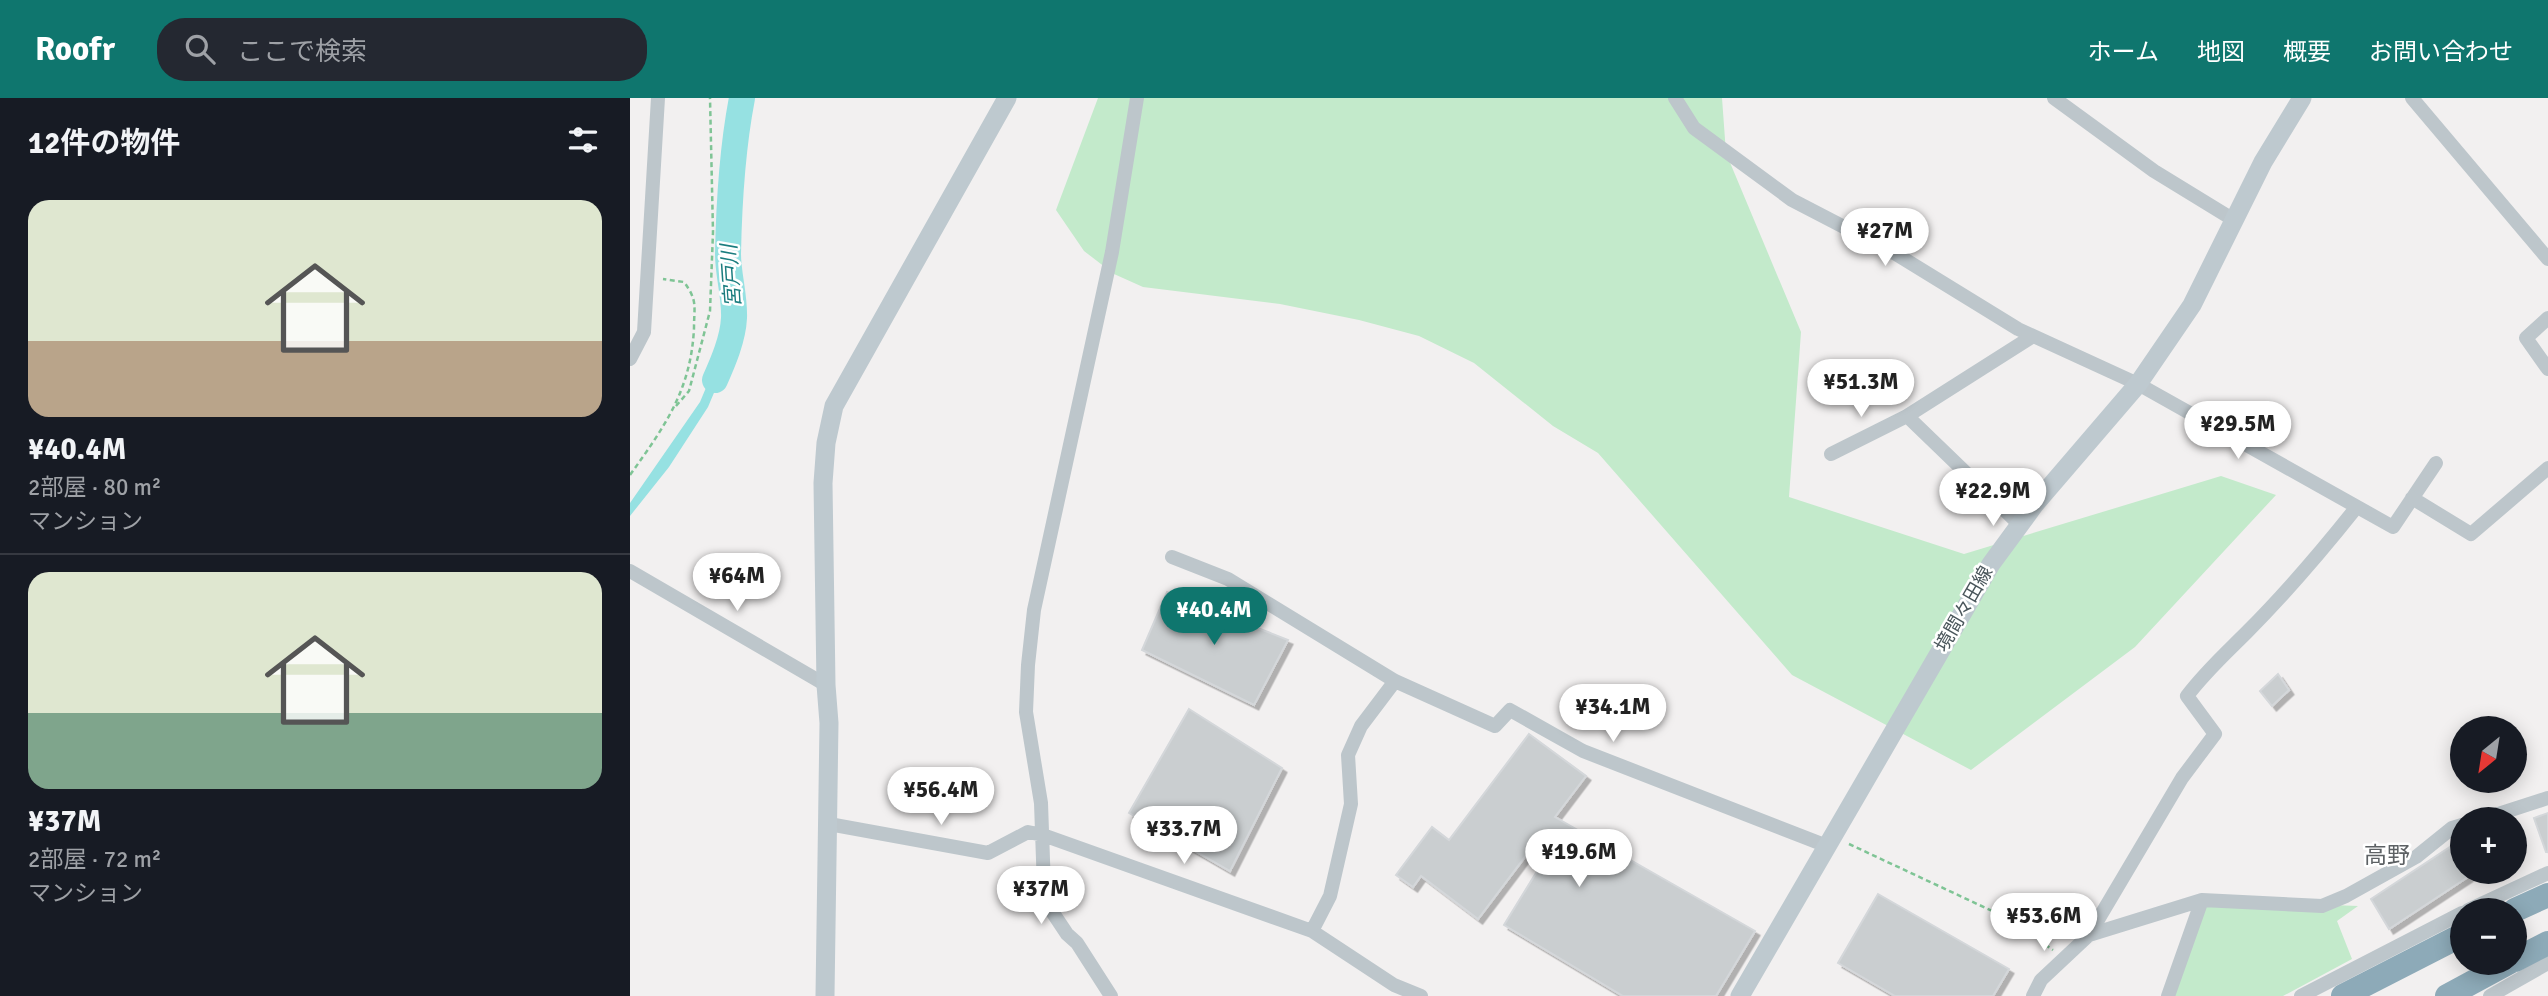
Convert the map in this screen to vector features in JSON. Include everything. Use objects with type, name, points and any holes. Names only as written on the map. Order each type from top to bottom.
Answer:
[{"type":"highway","points":[[2527,905],[2548,895]]},
{"type":"highway","points":[[2343,996],[2450,941]]},
{"type":"highway","points":[[2527,954],[2548,943]]},
{"type":"highway","points":[[2447,996],[2486,975]]},
{"type":"main road","points":[[825,996],[829,723],[823,483],[834,406],[1007,98]]},
{"type":"main road","name":"境間々田線","points":[[1740,996],[1991,564],[2020,525],[2138,384],[2192,305],[2263,162],[2302,98]]},
{"type":"street","points":[[630,359],[644,332],[658,98]]},
{"type":"street","points":[[1111,996],[1084,953],[1051,910],[1044,888],[1041,803],[1026,712],[1034,610],[1112,252],[1137,98]]},
{"type":"street","points":[[1675,98],[1694,128],[1792,200],[1896,254],[2033,336],[2138,384],[2393,527],[2436,463]]},
{"type":"street","points":[[2054,98],[2154,171],[2234,220]]},
{"type":"street","points":[[2412,98],[2548,259]]},
{"type":"street","points":[[2548,318],[2526,338],[2548,369]]},
{"type":"street","points":[[1831,454],[1908,416],[2033,336]]},
{"type":"street","points":[[1908,416],[2020,525]]},
{"type":"street","points":[[2412,498],[2471,534],[2548,468]]},
{"type":"street","points":[[2033,996],[2041,980],[2089,935],[2182,778],[2215,734],[2187,696],[2205,672],[2311,564],[2356,508]]},
{"type":"street","points":[[1172,557],[1228,579],[1395,681],[1494,726],[1510,710],[1583,751],[1830,841]]},
{"type":"street","points":[[630,570],[826,685]]},
{"type":"street","points":[[1312,930],[1330,896],[1351,804],[1348,755],[1361,726],[1395,681]]},
{"type":"street","points":[[2518,807],[2548,797]]},
{"type":"street","points":[[829,824],[988,853],[1028,832],[1043,835],[1312,930],[1394,985],[1421,996]]},
{"type":"street","points":[[2089,935],[2202,900],[2322,906],[2346,896],[2416,857],[2450,830]]},
{"type":"street","points":[[2494,898],[2548,873]]},
{"type":"street","points":[[2168,996],[2202,900]]},
{"type":"street","points":[[2301,996],[2450,919]]},
{"type":"street","points":[[2490,996],[2548,963]]},
{"type":"path","points":[[676,406],[689,391],[710,311],[713,232],[710,98]]},
{"type":"path","points":[[630,475],[676,406],[682,393],[693,342],[695,296],[684,282],[648,277]]},
{"type":"path","points":[[1830,841],[2005,917],[2065,958]]},
{"type":"green space","points":[[1098,98],[1722,98],[1726,153],[1801,332],[1789,497],[1964,554],[2221,476],[2276,495],[2135,647],[1971,770],[1792,675],[1598,453],[1553,426],[1474,363],[1419,336],[1359,320],[1280,304],[1143,287],[1114,274],[1084,251],[1056,210]]},
{"type":"green space","points":[[2202,900],[2358,906],[2337,921],[2352,959],[2283,996],[2168,996]]},
{"type":"water","points":[[723,347],[732,350],[708,407],[669,467],[630,516],[630,503],[700,402]]},
{"type":"building","points":[[1167,592],[1288,640],[1254,705],[1142,650]]},
{"type":"building","points":[[2278,674],[2289,690],[2272,706],[2260,691]]},
{"type":"building","points":[[1189,709],[1282,768],[1230,871],[1129,813]]},
{"type":"building","points":[[1529,734],[1586,776],[1555,817],[1755,931],[1716,996],[1623,996],[1504,925],[1555,842],[1543,833],[1478,919],[1421,876],[1413,887],[1396,875],[1432,827],[1449,840]]},
{"type":"building","points":[[2548,813],[2548,852],[2546,852],[2534,818]]},
{"type":"building","points":[[2450,847],[2450,884],[2457,884],[2389,929],[2371,899]]},
{"type":"building","points":[[1878,894],[2009,969],[1993,996],[1895,996],[1838,963]]},
{"type":"waterway","name":"宮戸川","points":[[715,380],[730,342],[734,318],[728,234],[733,156],[742,98]]},
{"type":"district","name":"高野","points":[[2387,855]]}]
